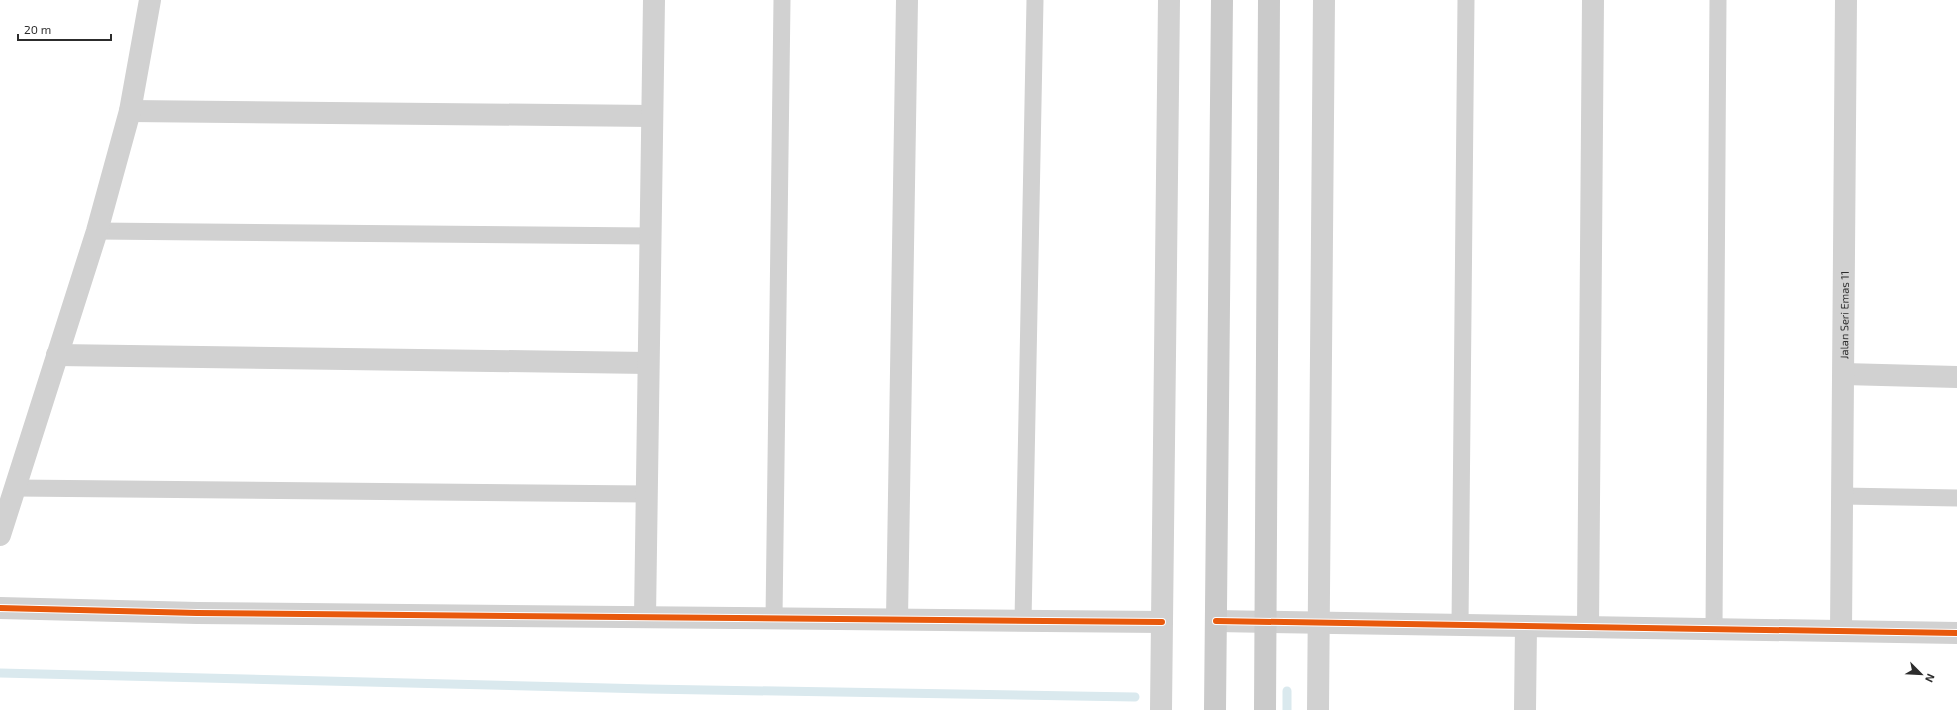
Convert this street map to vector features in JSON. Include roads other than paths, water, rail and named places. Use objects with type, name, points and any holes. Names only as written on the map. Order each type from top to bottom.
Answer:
[{"type":"street","points":[[0,535],[97,231],[130,111],[150,0]]},
{"type":"street","points":[[645,617],[654,0]]},
{"type":"street","points":[[898,619],[907,0]]},
{"type":"street","points":[[1161,710],[1168,0]]},
{"type":"street","points":[[1215,710],[1222,0]]},
{"type":"street","points":[[1265,710],[1269,0]]},
{"type":"street","points":[[1318,710],[1324,0]]},
{"type":"street","points":[[1588,627],[1593,0]]},
{"type":"street","name":"Jalan Seri Emas 11","points":[[1841,631],[1846,0]]},
{"type":"street","points":[[130,111],[652,116]]},
{"type":"street","points":[[57,356],[648,363]]},
{"type":"street","points":[[1844,374],[1957,377]]},
{"type":"street","points":[[0,608],[197,613],[1162,622]]},
{"type":"street","points":[[1216,621],[1957,633]]},
{"type":"street","points":[[1525,710],[1526,626]]},
{"type":"lane","points":[[774,618],[782,0]]},
{"type":"lane","points":[[1023,621],[1036,0]]},
{"type":"lane","points":[[1460,625],[1466,0]]},
{"type":"lane","points":[[1714,629],[1718,0]]},
{"type":"lane","points":[[97,231],[650,236]]},
{"type":"lane","points":[[15,488],[646,494]]},
{"type":"lane","points":[[1842,496],[1957,498]]},
{"type":"waterway","points":[[0,673],[648,689],[1135,697]]},
{"type":"waterway","points":[[1287,691],[1287,710]]}]
